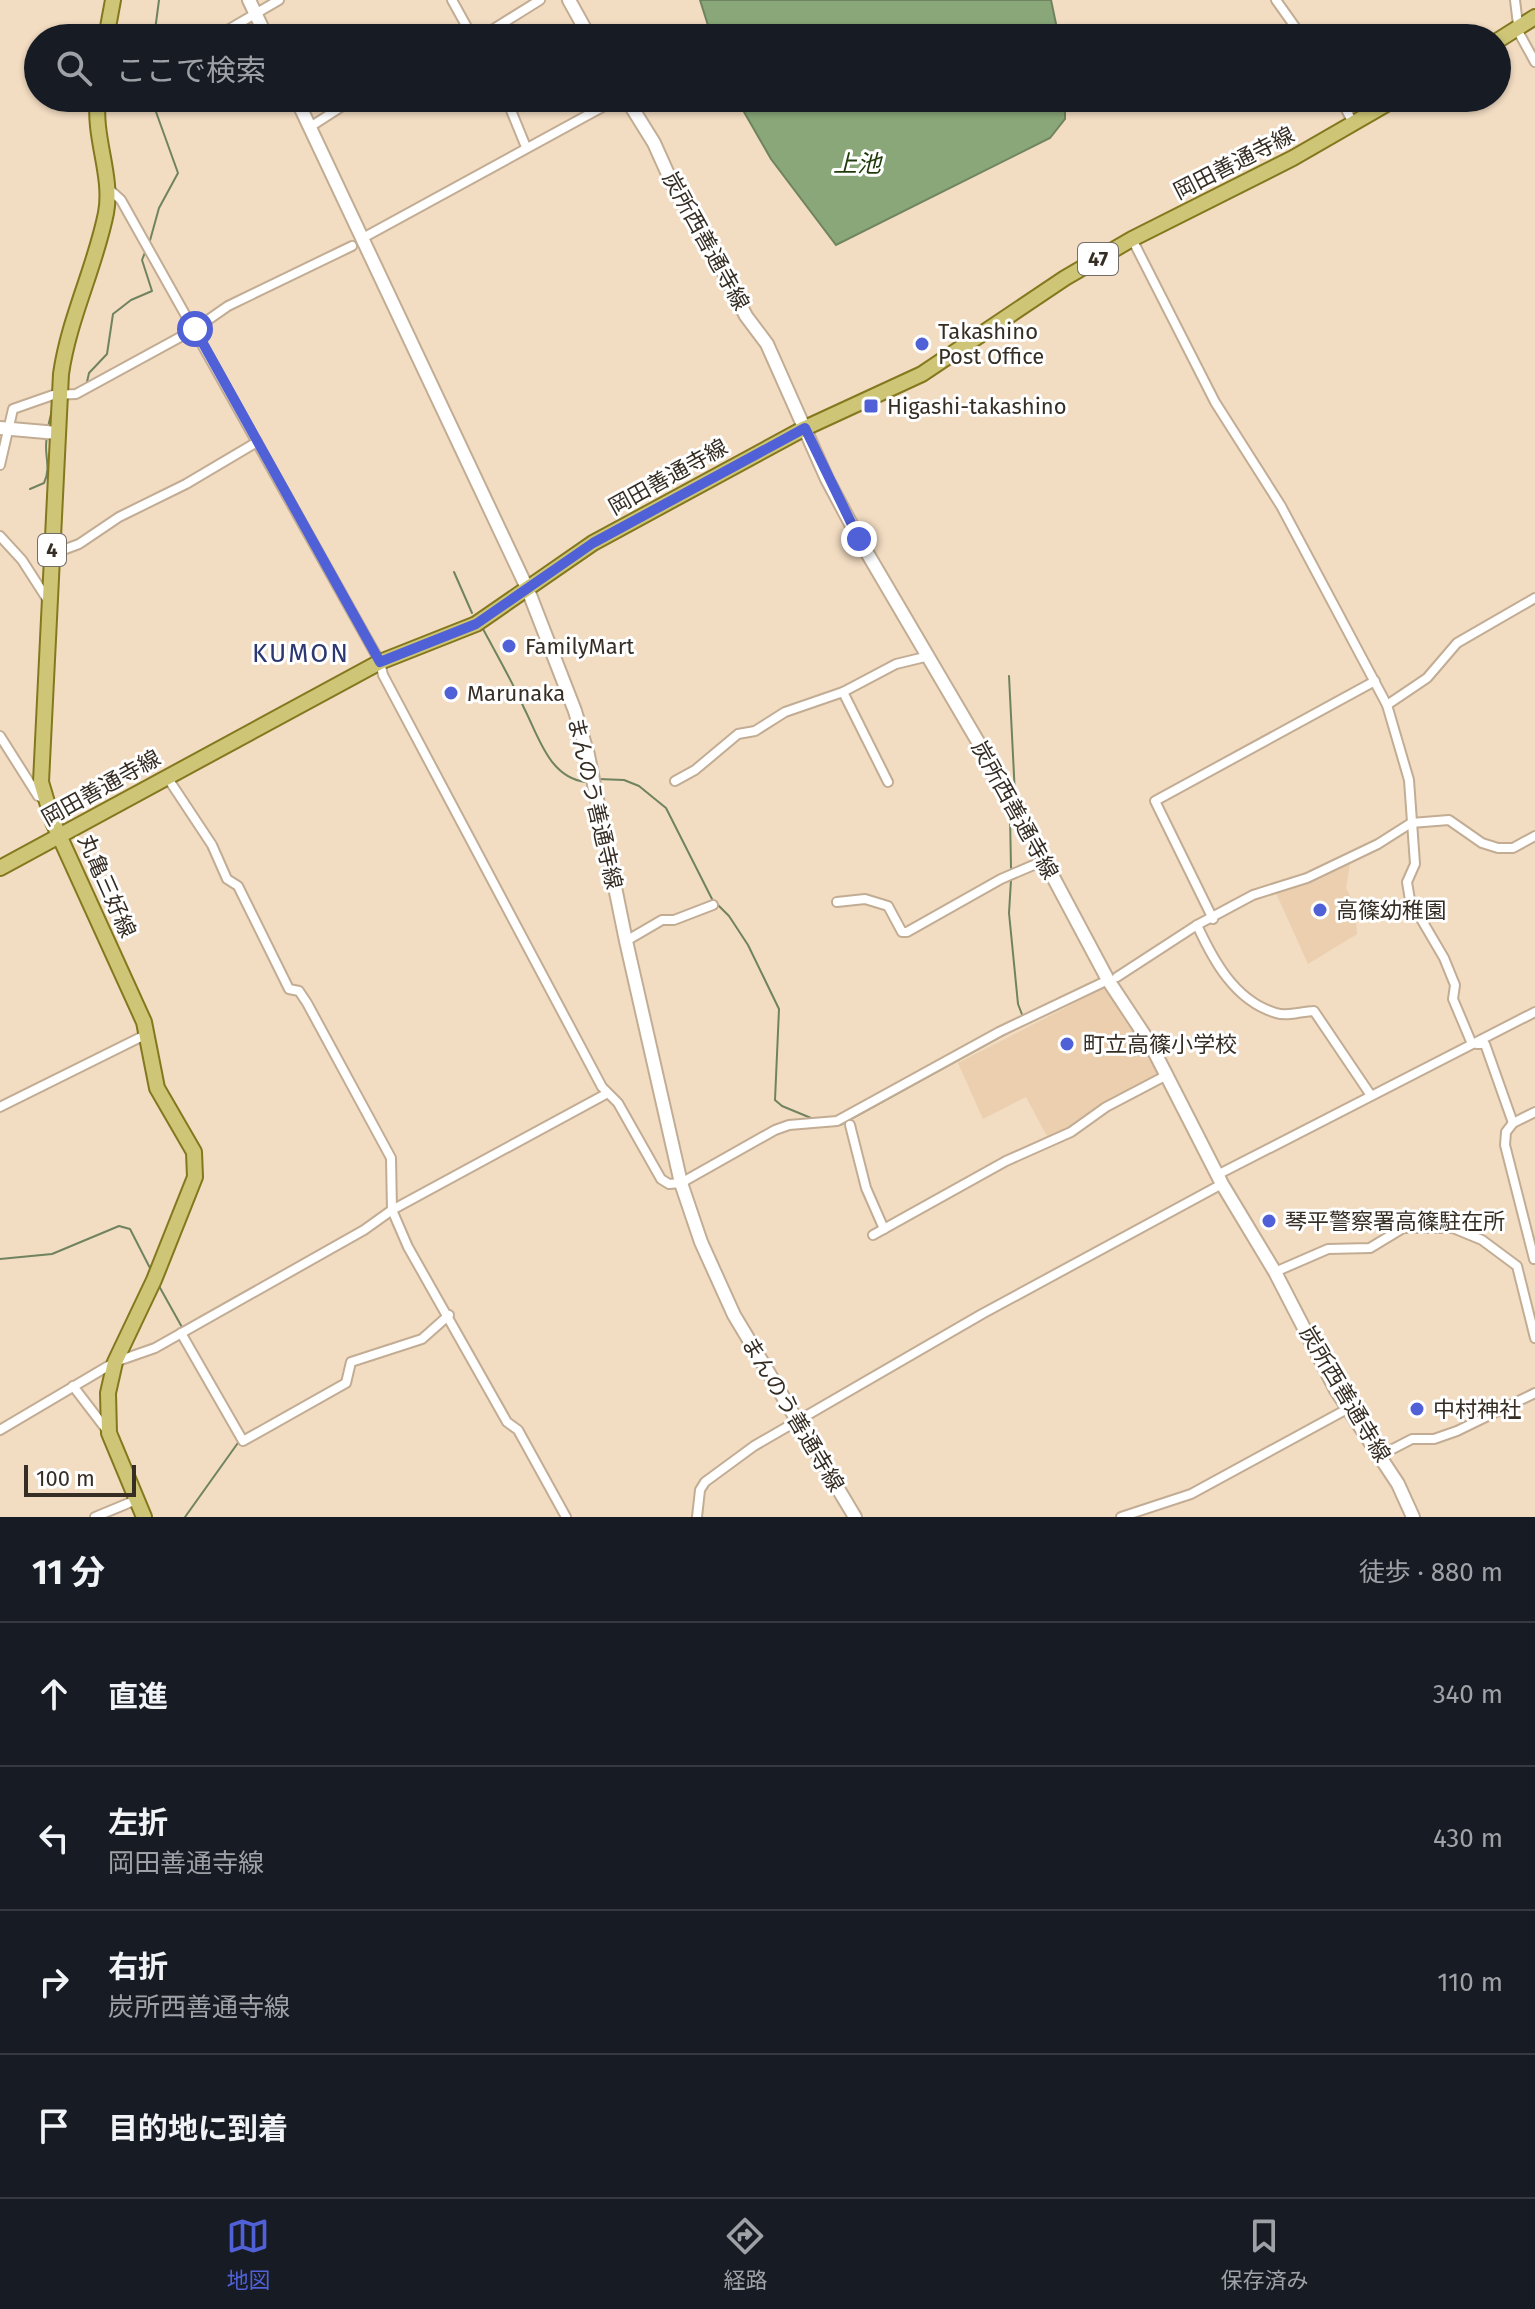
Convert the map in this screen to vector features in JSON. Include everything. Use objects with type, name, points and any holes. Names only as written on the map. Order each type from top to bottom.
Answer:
[{"type":"main road","points":[[109,24],[113,0]]},
{"type":"main road","points":[[249,0],[260,24]]},
{"type":"main road","points":[[569,0],[582,24]]},
{"type":"main road","points":[[1511,33],[1535,17]]},
{"type":"main road","name":"丸亀三好線","points":[[97,112],[96,128],[109,188],[105,215],[64,351],[60,394],[51,432],[51,554],[41,752],[43,798],[148,1034],[157,1088],[194,1152],[195,1177],[154,1280],[115,1362],[106,1412],[109,1433],[144,1517]]},
{"type":"main road","name":"まんのう善通寺線","points":[[303,112],[356,243],[528,590],[588,755],[681,1183],[701,1242],[734,1315],[855,1517]]},
{"type":"main road","name":"炭所西善通寺線","points":[[635,112],[654,143],[676,192],[702,230],[746,316],[767,344],[859,539],[929,656],[1167,1075],[1349,1408],[1381,1455],[1413,1517]]},
{"type":"main road","name":"岡田善通寺線","points":[[0,868],[380,662],[476,624],[593,543],[805,428],[922,374],[1065,278],[1132,239],[1293,158],[1372,112]]},
{"type":"main road","points":[[5,428],[51,432]]},
{"type":"street","points":[[240,24],[279,0]]},
{"type":"street","points":[[452,0],[465,24]]},
{"type":"street","points":[[501,24],[540,0]]},
{"type":"street","points":[[1276,0],[1293,24]]},
{"type":"street","points":[[1515,0],[1520,28],[1535,62]]},
{"type":"street","points":[[310,127],[333,112]]},
{"type":"street","points":[[512,112],[526,147]]},
{"type":"street","points":[[0,465],[5,428],[13,409],[60,394],[76,394],[195,329],[228,306],[356,243],[592,112]]},
{"type":"street","points":[[1347,112],[1353,123]]},
{"type":"street","points":[[109,188],[121,200],[149,254],[195,329],[380,662],[390,689],[606,1094],[618,1103],[661,1179],[669,1184],[681,1183],[775,1130],[789,1125],[837,1121],[999,1032],[1112,979],[1197,925],[1253,895],[1307,878],[1355,856],[1411,823],[1449,820],[1482,843],[1498,848],[1513,848],[1535,836]]},
{"type":"street","points":[[1132,239],[1215,402],[1275,495],[1387,705],[1409,780],[1415,864],[1407,882],[1410,900],[1444,958],[1455,985],[1453,999],[1472,1044]]},
{"type":"street","points":[[51,554],[79,544],[119,517],[186,484],[257,442]]},
{"type":"street","points":[[0,536],[22,560],[49,602]]},
{"type":"street","points":[[1387,705],[1427,678],[1457,643],[1535,598]]},
{"type":"street","points":[[675,781],[695,770],[738,734],[755,731],[801,705],[843,692],[896,664],[929,656]]},
{"type":"street","points":[[1213,919],[1155,801],[1375,681]]},
{"type":"street","points":[[843,692],[888,782]]},
{"type":"street","points":[[0,736],[38,796],[43,798]]},
{"type":"street","points":[[167,777],[212,845],[227,879],[238,886],[289,989],[299,991],[307,1003],[391,1158],[392,1210],[408,1247],[507,1422],[518,1430],[566,1517]]},
{"type":"street","points":[[837,902],[865,899],[888,906],[902,932],[907,932],[1001,879],[1043,861]]},
{"type":"street","points":[[626,941],[653,924],[713,905]]},
{"type":"street","points":[[1197,925],[1219,969],[1256,1003],[1277,1014],[1314,1011],[1370,1094]]},
{"type":"street","points":[[697,1517],[700,1490],[705,1482],[754,1446],[1370,1094],[1535,1012]]},
{"type":"street","points":[[0,1107],[148,1034]]},
{"type":"street","points":[[1472,1044],[1485,1044],[1513,1123]]},
{"type":"street","points":[[873,1235],[1006,1161],[1071,1132],[1106,1107],[1167,1075]]},
{"type":"street","points":[[0,1430],[115,1362],[181,1333],[364,1230],[392,1210],[606,1094]]},
{"type":"street","points":[[1517,1266],[1534,1259],[1505,1145],[1506,1132],[1513,1123],[1535,1112]]},
{"type":"street","points":[[850,1125],[866,1188],[884,1229]]},
{"type":"street","points":[[1275,1272],[1328,1249],[1370,1248],[1409,1226],[1453,1228],[1482,1240],[1517,1266],[1535,1338]]},
{"type":"street","points":[[181,1333],[243,1441],[346,1383],[351,1362],[422,1339],[449,1315]]},
{"type":"street","points":[[73,1386],[109,1433]]},
{"type":"street","points":[[1381,1455],[1412,1439],[1434,1439],[1457,1431],[1535,1393]]},
{"type":"street","points":[[1121,1517],[1191,1494],[1349,1408]]},
{"type":"street","points":[[95,1517],[136,1500]]},
{"type":"shaded area","name":"高篠幼稚園","points":[[1350,863],[1346,888],[1355,905],[1357,934],[1308,964],[1275,891],[1321,878]]},
{"type":"shaded area","name":"町立高篠小学校","points":[[1108,986],[1162,1075],[1069,1130],[1048,1138],[1026,1097],[983,1119],[958,1063]]},
{"type":"water","points":[[700,0],[1051,0],[1056,24],[708,24]]},
{"type":"water","name":"上池","points":[[744,112],[1065,112],[1065,119],[1050,138],[836,245],[771,159]]},
{"type":"waterway","points":[[156,24],[159,0]]},
{"type":"waterway","points":[[149,244],[159,208],[178,173],[156,112]]},
{"type":"waterway","points":[[87,382],[89,373],[107,354],[113,314],[131,300],[152,291],[142,260],[146,250]]},
{"type":"waterway","points":[[48,427],[53,406]]},
{"type":"waterway","points":[[30,489],[44,483],[46,477],[47,437]]},
{"type":"waterway","points":[[454,572],[472,613]]},
{"type":"waterway","points":[[483,629],[546,754],[563,773],[586,782]]},
{"type":"waterway","points":[[1009,676],[1015,795]]},
{"type":"waterway","points":[[598,779],[624,780],[639,786],[666,808],[712,899],[729,916],[748,945],[779,1009],[775,1100],[811,1118]]},
{"type":"waterway","points":[[1010,815],[1011,868]]},
{"type":"waterway","points":[[1011,880],[1009,913],[1018,1004],[1023,1017]]},
{"type":"waterway","points":[[818,1127],[840,1125],[1018,1027]]},
{"type":"waterway","points":[[0,1259],[52,1254],[119,1226],[130,1229],[151,1270]]},
{"type":"waterway","points":[[159,1286],[183,1329]]},
{"type":"waterway","points":[[185,1517],[240,1440]]},
{"type":"place","name":"Takashino Post Office","points":[[922,344]]},
{"type":"place","name":"Higashi-takashino","points":[[871,406]]},
{"type":"place","name":"FamilyMart","points":[[509,646]]},
{"type":"place","name":"Marunaka","points":[[451,693]]},
{"type":"place","name":"高篠幼稚園","points":[[1320,910]]},
{"type":"place","name":"町立高篠小学校","points":[[1067,1044]]},
{"type":"place","name":"琴平警察署高篠駐在所","points":[[1269,1221]]},
{"type":"place","name":"中村神社","points":[[1417,1409]]},
{"type":"district","name":"KUMON","points":[[301,653]]},
{"type":"route","points":[[195,329],[380,662],[476,624],[593,543],[805,428],[827,479],[859,539]]}]
